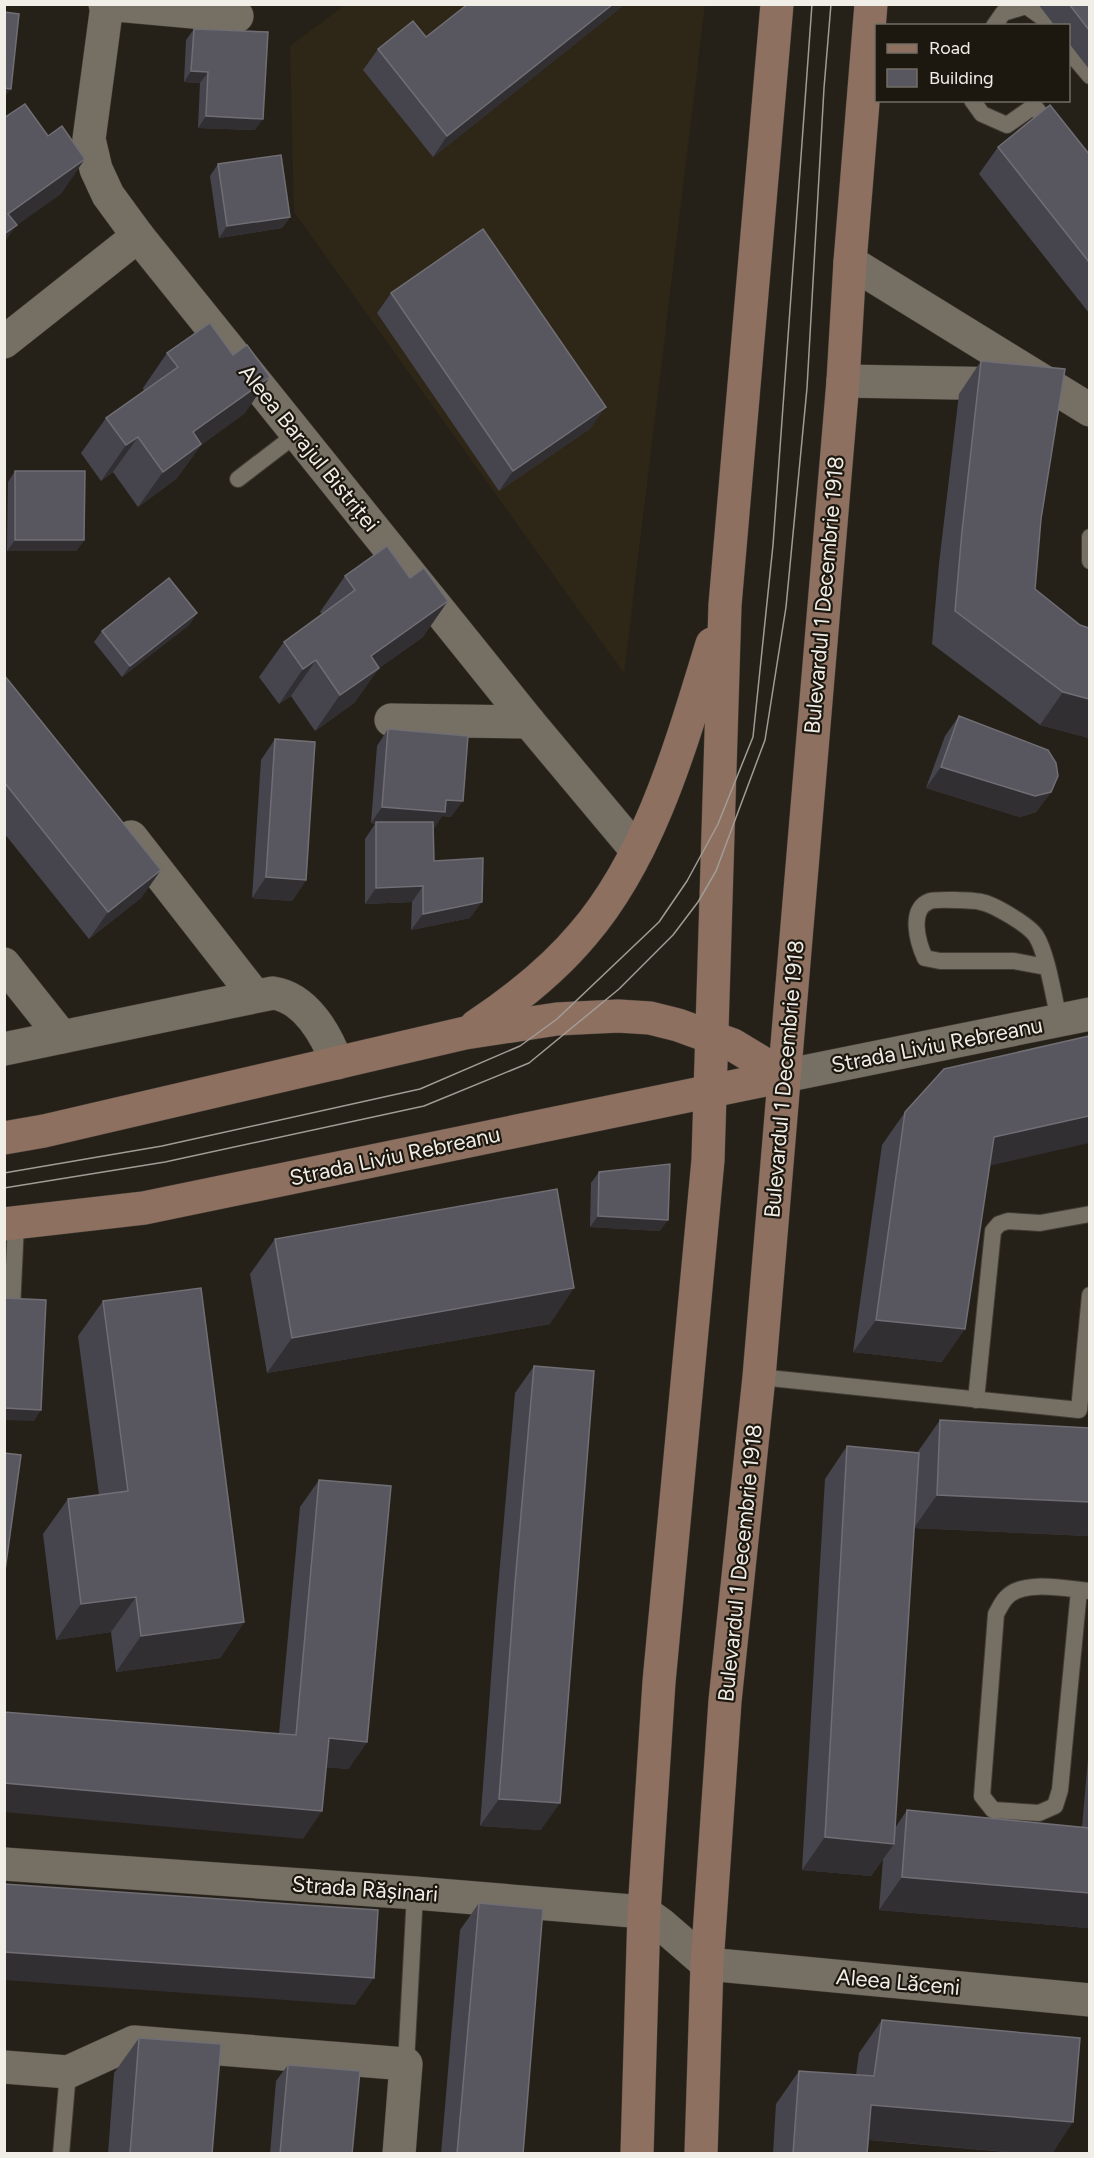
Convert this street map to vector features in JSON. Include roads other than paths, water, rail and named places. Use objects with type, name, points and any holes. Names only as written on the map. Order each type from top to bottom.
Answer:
[{"type":"main road","points":[[637,2154],[644,1912],[659,1682],[707,1171],[725,605],[777,4]]},
{"type":"main road","name":"Bulevardul 1 Decembrie 1918","points":[[701,2154],[707,1964],[725,1701],[759,1377],[843,381],[850,262],[871,4]]},
{"type":"main road","points":[[465,1033],[506,1006],[551,968],[584,933],[612,895],[636,851],[674,768],[725,605]]},
{"type":"main road","points":[[4,1138],[44,1131],[465,1033],[557,1018],[618,1016],[650,1018],[711,1036],[749,1054],[784,1076]]},
{"type":"main road","name":"Strada Liviu Rebreanu","points":[[10,1223],[144,1209],[784,1076]]},
{"type":"street","points":[[106,5],[232,10]]},
{"type":"street","name":"Aleea Barajul Bistriței","points":[[106,5],[89,139],[96,170],[108,195],[138,236],[529,722],[636,851]]},
{"type":"street","points":[[4,342],[138,236]]},
{"type":"street","points":[[850,262],[1088,406]]},
{"type":"street","points":[[843,381],[1050,384]]},
{"type":"street","points":[[391,720],[529,722]]},
{"type":"street","points":[[111,812],[255,996]]},
{"type":"street","points":[[4,964],[62,1037]]},
{"type":"street","points":[[4,1049],[273,993],[285,995],[310,1015],[330,1043],[338,1063]]},
{"type":"street","name":"Strada Liviu Rebreanu","points":[[784,1076],[1074,1017]]},
{"type":"street","name":"Strada Rășinari","points":[[4,1864],[415,1893],[644,1912]]},
{"type":"street","points":[[644,1912],[662,1924],[707,1964]]},
{"type":"street","name":"Aleea Lăceni","points":[[707,1964],[1089,2000]]},
{"type":"street","points":[[4,2067],[68,2072],[134,2042],[406,2064],[399,2154]]},
{"type":"lane","points":[[995,24],[1003,13],[1026,6],[1048,24]]},
{"type":"lane","points":[[1070,52],[1089,76]]},
{"type":"lane","points":[[973,102],[982,114],[1007,125],[1034,106],[1062,140]]},
{"type":"lane","points":[[238,479],[298,433]]},
{"type":"lane","points":[[1089,537],[1089,561]]},
{"type":"lane","points":[[1046,967],[1014,961],[940,961],[926,958],[919,945],[916,922],[920,909],[931,901],[982,902],[1028,928],[1036,936],[1046,967],[1074,1017]]},
{"type":"lane","points":[[976,1400],[993,1231],[999,1224],[1008,1221],[1040,1223],[1089,1214]]},
{"type":"lane","points":[[10,1223],[12,1310]]},
{"type":"lane","points":[[759,1377],[1079,1410],[1089,1295]]},
{"type":"lane","points":[[1028,1586],[1084,1591],[1060,1790],[1055,1806],[1039,1813],[993,1810],[982,1796],[996,1614],[1007,1596],[1028,1586]]},
{"type":"lane","points":[[406,2064],[415,1893]]},
{"type":"lane","points":[[61,2154],[68,2072]]},
{"type":"tram line","points":[[4,1173],[162,1146],[420,1089],[520,1046],[557,1019],[659,922],[687,881],[718,824],[753,737],[773,545],[812,4]]},
{"type":"tram line","points":[[4,1188],[165,1162],[424,1106],[529,1063],[619,989],[673,935],[698,902],[716,871],[765,740],[786,607],[807,388],[831,4]]}]
